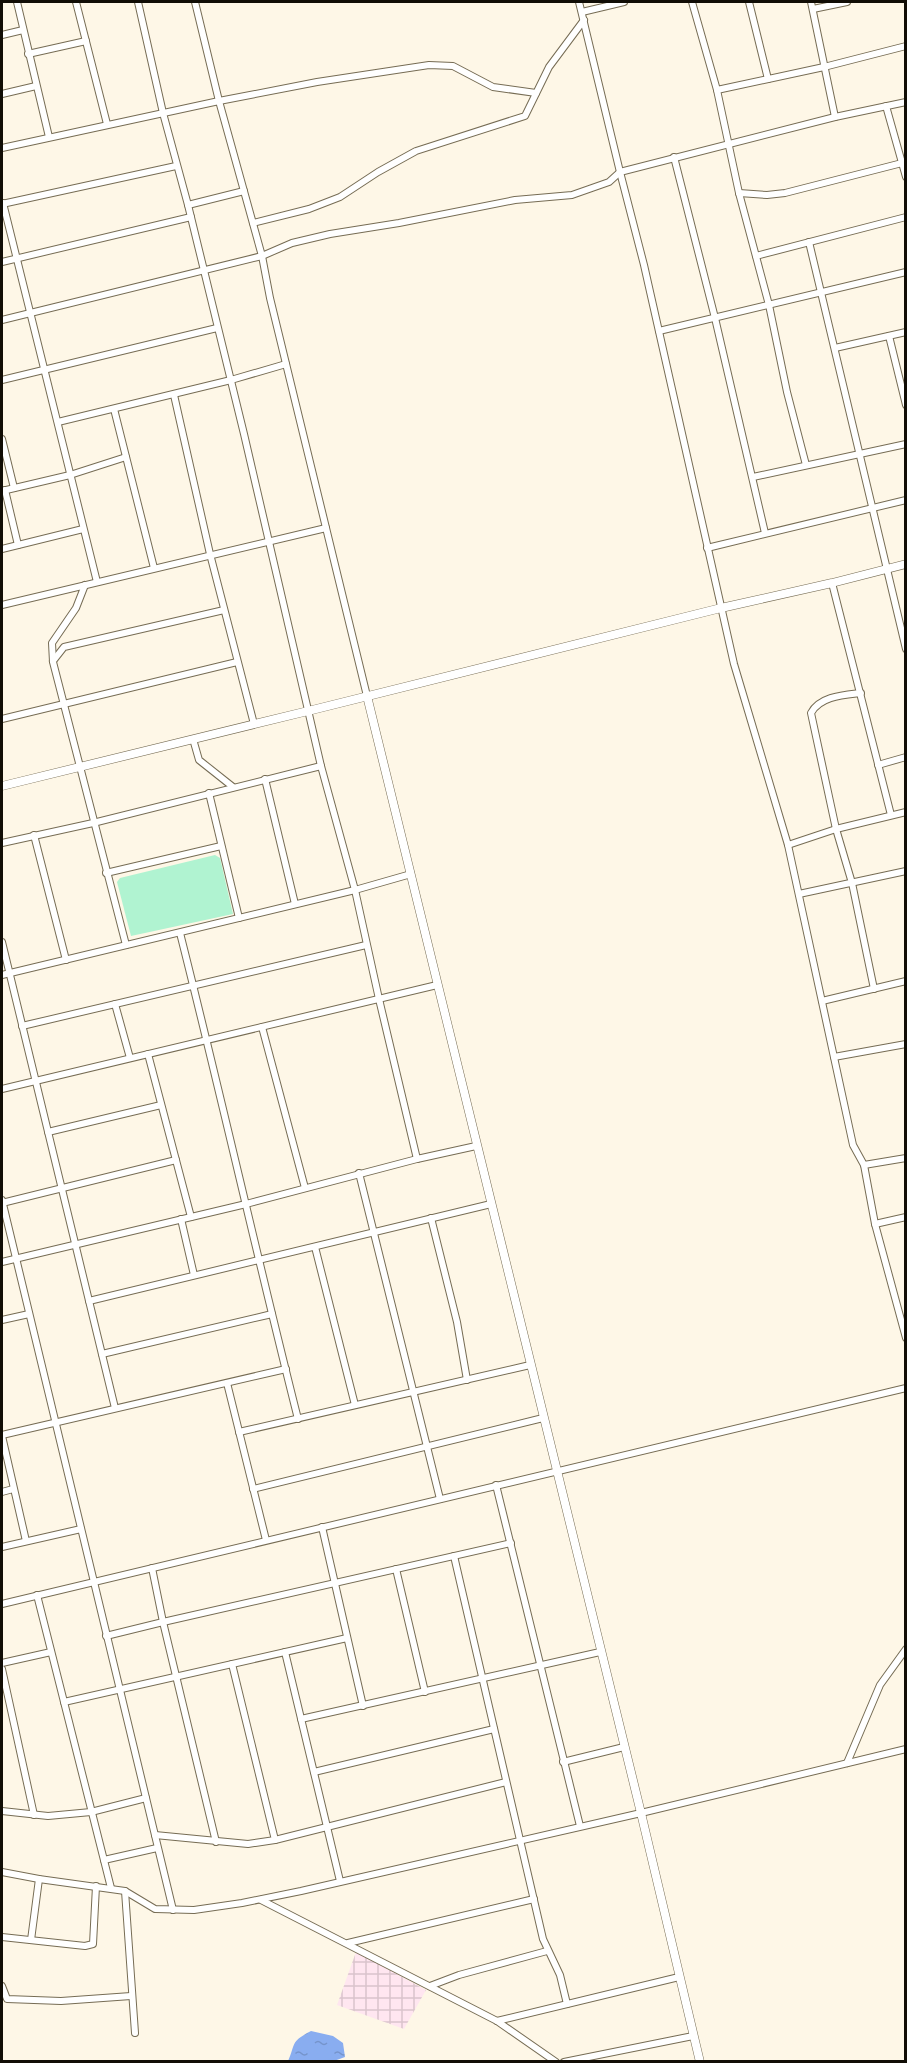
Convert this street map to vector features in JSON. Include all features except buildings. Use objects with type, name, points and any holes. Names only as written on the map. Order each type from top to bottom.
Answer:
[{"type":"street","points":[[17,2],[49,137]]},
{"type":"street","points":[[76,2],[107,124]]},
{"type":"street","points":[[138,2],[176,166],[205,271],[321,766],[355,890],[417,1159]]},
{"type":"street","points":[[195,2],[219,101],[262,256],[286,364],[700,2061]]},
{"type":"street","points":[[579,2],[644,265],[734,664],[788,845],[853,1145],[864,1165],[875,1224],[906,1338]]},
{"type":"street","points":[[582,12],[624,2]]},
{"type":"street","points":[[692,2],[717,90],[739,193],[769,305],[787,392],[806,465]]},
{"type":"street","points":[[749,2],[768,79]]},
{"type":"street","points":[[811,2],[835,117]]},
{"type":"street","points":[[813,9],[847,2]]},
{"type":"street","points":[[253,223],[309,209],[340,197],[378,172],[416,152],[525,116],[549,67],[584,20]]},
{"type":"street","points":[[2,35],[23,30]]},
{"type":"street","points":[[28,54],[86,41]]},
{"type":"street","points":[[717,90],[824,67],[906,46]]},
{"type":"street","points":[[2,148],[107,124],[317,82],[439,64],[453,66],[493,87],[536,93]]},
{"type":"street","points":[[2,94],[36,86]]},
{"type":"street","points":[[2,320],[205,271],[262,256],[292,243],[330,234],[515,200],[572,195],[609,182],[620,172],[835,117],[906,102]]},
{"type":"street","points":[[886,106],[906,177]]},
{"type":"street","points":[[674,157],[715,318],[765,534]]},
{"type":"street","points":[[739,193],[767,195],[785,193],[902,163]]},
{"type":"street","points":[[97,582],[32,312],[2,204],[176,166]]},
{"type":"street","points":[[188,205],[244,191]]},
{"type":"street","points":[[2,262],[191,217]]},
{"type":"street","points":[[756,256],[906,217]]},
{"type":"street","points":[[809,242],[906,649]]},
{"type":"street","points":[[659,332],[906,272]]},
{"type":"street","points":[[2,380],[217,328]]},
{"type":"street","points":[[835,348],[906,332]]},
{"type":"street","points":[[890,336],[904,386],[906,405]]},
{"type":"street","points":[[58,422],[174,395],[286,364]]},
{"type":"street","points":[[174,395],[210,554],[254,724]]},
{"type":"street","points":[[114,409],[154,568]]},
{"type":"street","points":[[2,439],[14,488]]},
{"type":"street","points":[[753,477],[906,444]]},
{"type":"street","points":[[18,544],[3,491],[70,475],[126,458]]},
{"type":"street","points":[[707,548],[906,500]]},
{"type":"street","points":[[2,605],[326,528]]},
{"type":"street","points":[[2,549],[84,529]]},
{"type":"street","points":[[2,786],[906,564]]},
{"type":"street","points":[[832,583],[891,815]]},
{"type":"street","points":[[85,585],[76,608],[52,644],[53,662],[126,945]]},
{"type":"street","points":[[53,662],[64,647],[224,610]]},
{"type":"street","points":[[2,719],[237,662]]},
{"type":"street","points":[[861,693],[837,696],[814,708],[811,713],[836,829],[852,883],[874,988]]},
{"type":"street","points":[[193,739],[199,760],[232,787]]},
{"type":"street","points":[[878,765],[906,757]]},
{"type":"street","points":[[2,843],[93,823],[321,766]]},
{"type":"street","points":[[265,779],[295,904]]},
{"type":"street","points":[[209,793],[239,918]]},
{"type":"street","points":[[788,845],[836,829],[906,812]]},
{"type":"street","points":[[34,835],[66,960]]},
{"type":"street","points":[[106,873],[221,846]]},
{"type":"street","points":[[799,894],[905,873]]},
{"type":"street","points":[[2,975],[355,890],[411,874]]},
{"type":"street","points":[[180,933],[208,1040],[298,1419]]},
{"type":"street","points":[[2,942],[115,1408]]},
{"type":"street","points":[[22,1026],[366,945]]},
{"type":"street","points":[[822,1001],[906,981]]},
{"type":"street","points":[[2,1089],[437,985]]},
{"type":"street","points":[[115,1004],[130,1058]]},
{"type":"street","points":[[262,1027],[304,1188]]},
{"type":"street","points":[[834,1057],[906,1044]]},
{"type":"street","points":[[148,1054],[191,1217]]},
{"type":"street","points":[[48,1132],[161,1105]]},
{"type":"street","points":[[2,1262],[476,1146]]},
{"type":"street","points":[[864,1165],[906,1158]]},
{"type":"street","points":[[173,1910],[2,1202],[176,1160]]},
{"type":"street","points":[[359,1173],[440,1499]]},
{"type":"street","points":[[89,1301],[491,1204]]},
{"type":"street","points":[[875,1224],[906,1217]]},
{"type":"street","points":[[431,1218],[457,1322],[467,1380]]},
{"type":"street","points":[[181,1219],[194,1275]]},
{"type":"street","points":[[315,1247],[355,1406]]},
{"type":"street","points":[[2,1320],[29,1314]]},
{"type":"street","points":[[102,1354],[272,1314]]},
{"type":"street","points":[[239,1432],[530,1365]]},
{"type":"street","points":[[26,1542],[2,1436],[286,1369]]},
{"type":"street","points":[[227,1383],[266,1540]]},
{"type":"street","points":[[2,1604],[906,1388]]},
{"type":"street","points":[[253,1489],[543,1418]]},
{"type":"street","points":[[496,1485],[580,1826]]},
{"type":"street","points":[[2,1492],[13,1489]]},
{"type":"street","points":[[322,1527],[363,1706]]},
{"type":"street","points":[[2,1547],[81,1529]]},
{"type":"street","points":[[106,1636],[511,1543]]},
{"type":"street","points":[[454,1556],[547,1951],[560,1976],[567,2004]]},
{"type":"street","points":[[152,1568],[216,1842]]},
{"type":"street","points":[[396,1569],[425,1692]]},
{"type":"street","points":[[37,1595],[111,1888]]},
{"type":"street","points":[[64,1702],[347,1638]]},
{"type":"street","points":[[847,1763],[880,1685],[906,1648]]},
{"type":"street","points":[[2,1664],[51,1652]]},
{"type":"street","points":[[285,1652],[340,1881]]},
{"type":"street","points":[[301,1719],[600,1652]]},
{"type":"street","points":[[232,1664],[274,1840]]},
{"type":"street","points":[[2,1669],[34,1815]]},
{"type":"street","points":[[314,1772],[494,1729]]},
{"type":"street","points":[[563,1762],[624,1747]]},
{"type":"street","points":[[2,1872],[125,1891],[155,1909],[194,1910],[261,1900],[641,1813],[906,1749]]},
{"type":"street","points":[[155,1835],[248,1844],[274,1840],[506,1782]]},
{"type":"street","points":[[2,1811],[34,1815],[91,1812],[146,1798]]},
{"type":"street","points":[[104,1860],[158,1848]]},
{"type":"street","points":[[31,1940],[39,1879]]},
{"type":"street","points":[[2,1937],[85,1946],[93,1944],[96,1886]]},
{"type":"street","points":[[125,1891],[135,2033]]},
{"type":"street","points":[[347,1943],[534,1899]]},
{"type":"street","points":[[261,1900],[497,2021],[556,2061]]},
{"type":"street","points":[[430,1986],[459,1975],[547,1951]]},
{"type":"street","points":[[497,2021],[679,1977]]},
{"type":"street","points":[[2,1986],[7,1999],[61,2001],[131,1996]]},
{"type":"street","points":[[564,2061],[693,2036]]},
{"type":"shaded area","points":[[356,1952],[426,1990],[404,2029],[337,2005]]},
{"type":"green space","points":[[215,855],[220,858],[233,914],[131,936],[117,882],[120,878]]},
{"type":"water","points":[[311,2031],[333,2036],[343,2043],[345,2057],[334,2061],[288,2061],[293,2046]]}]
